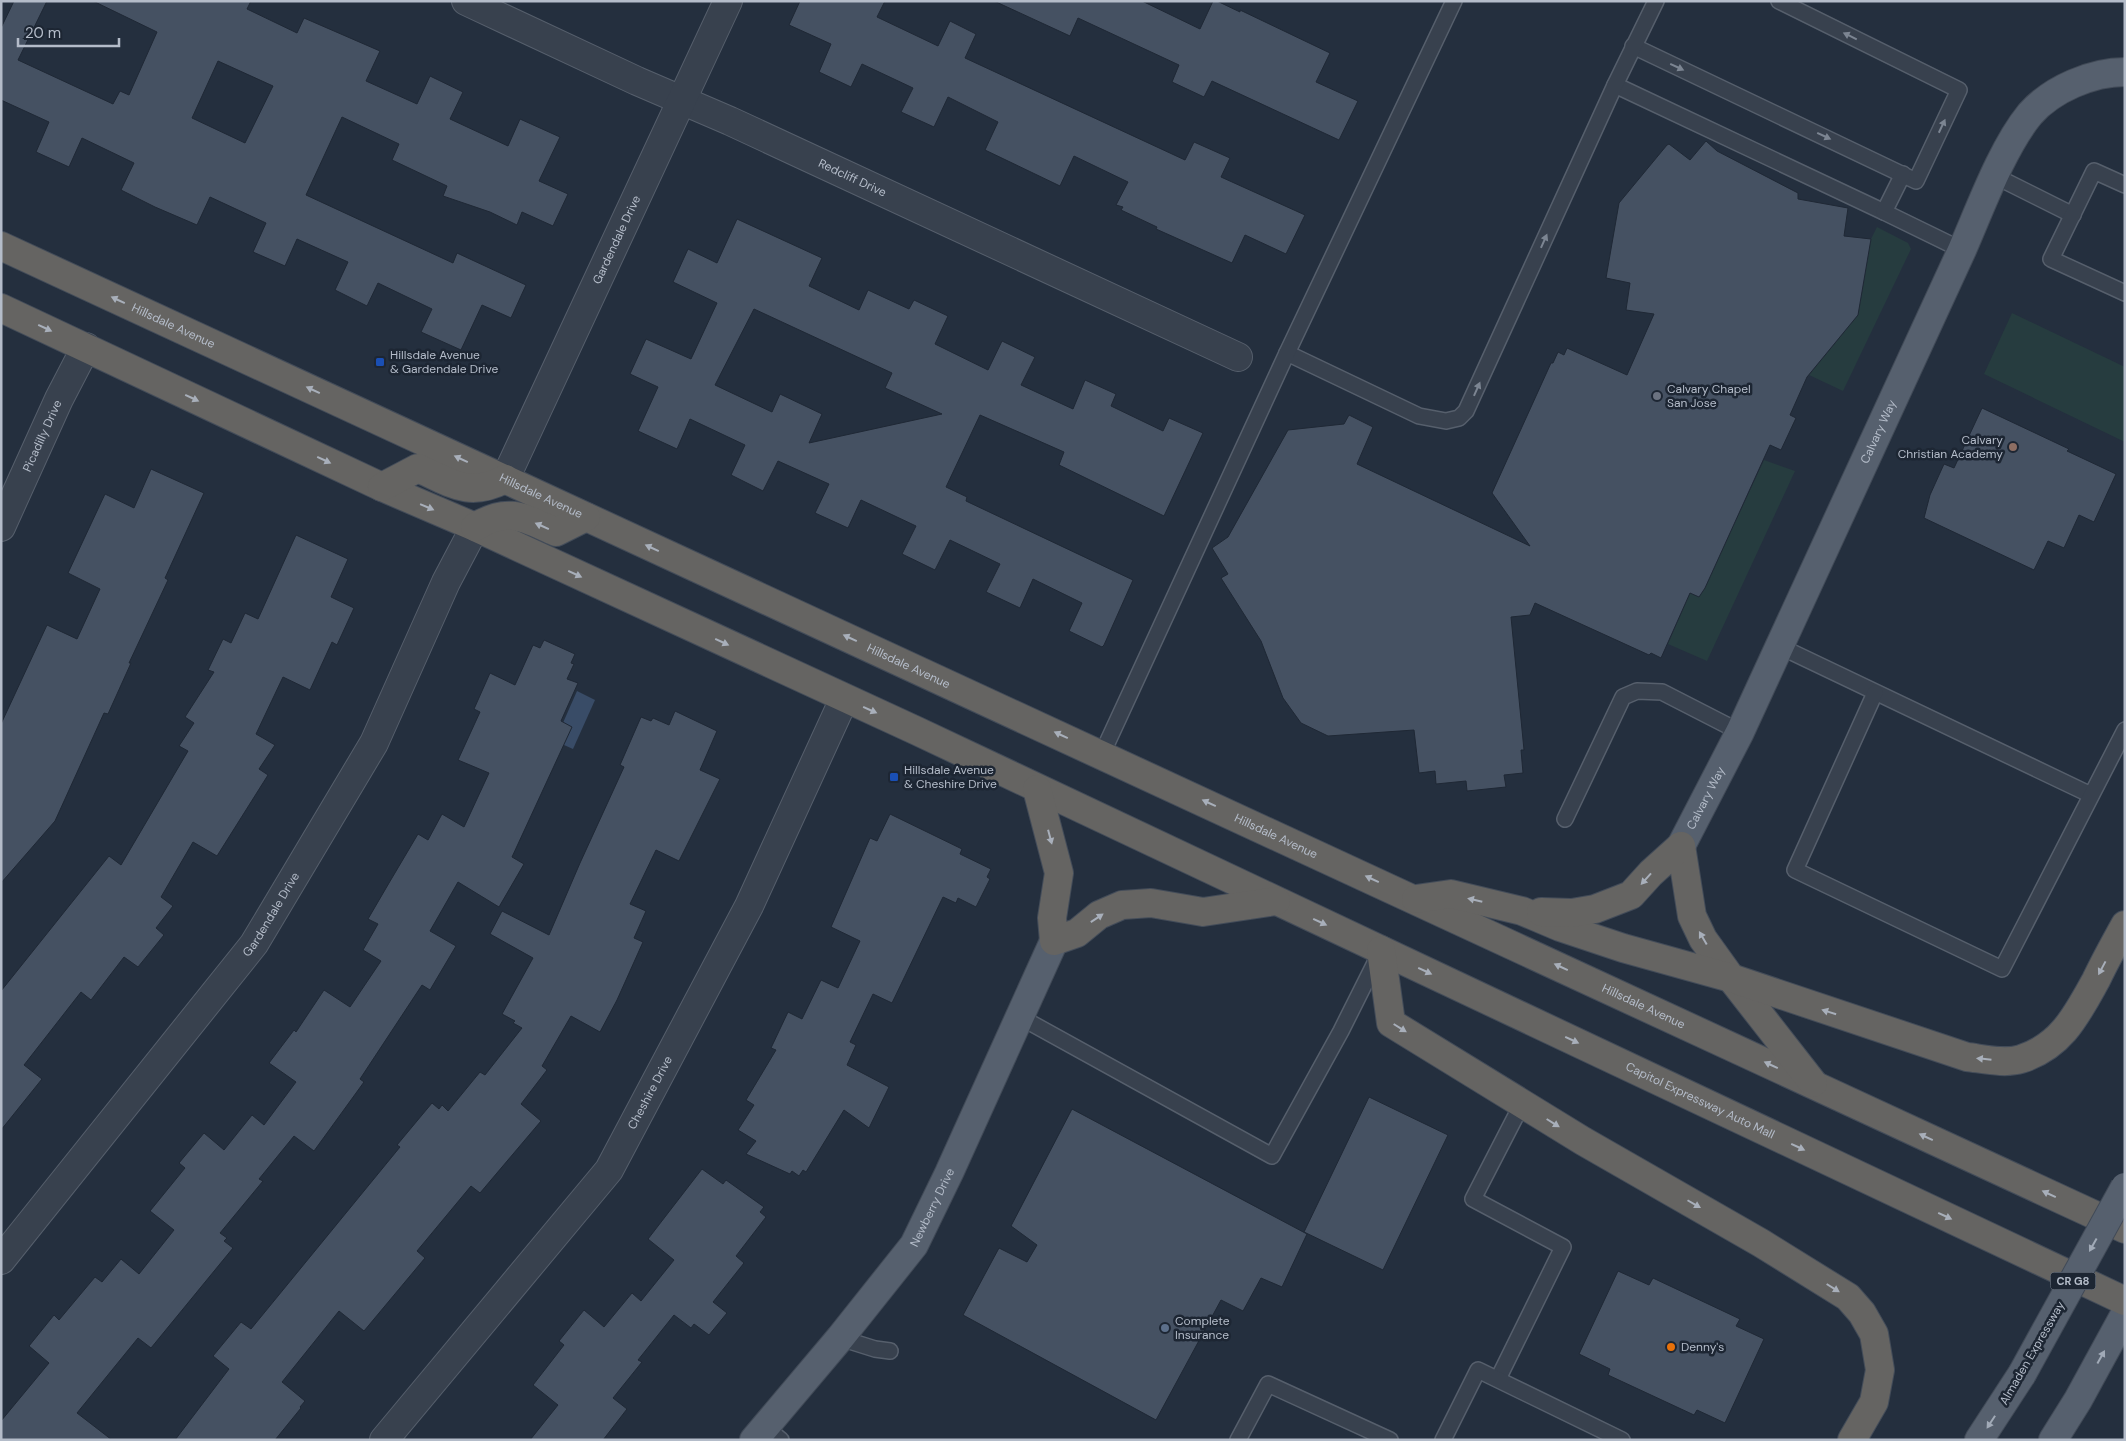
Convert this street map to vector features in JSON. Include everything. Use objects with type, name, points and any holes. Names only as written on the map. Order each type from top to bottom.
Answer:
[{"type":"highway","name":"Hillsdale Avenue","points":[[1,246],[586,518],[1416,899],[1815,1086]]},
{"type":"highway","points":[[1,308],[382,487],[475,527],[1276,901]]},
{"type":"highway","points":[[382,487],[418,468],[465,489],[489,488],[505,479]]},
{"type":"highway","points":[[475,527],[489,519],[517,515],[556,532],[586,518]]},
{"type":"highway","points":[[1038,790],[1059,873],[1052,918],[1054,941],[1077,933],[1099,915],[1122,905],[1151,903],[1203,912],[1276,901]]},
{"type":"highway","points":[[1522,911],[1572,913],[1595,908],[1631,895],[1651,873],[1682,846]]},
{"type":"highway","points":[[1682,846],[1692,916],[1703,939],[1815,1086],[2125,1229]]},
{"type":"highway","points":[[1416,899],[1451,894],[1522,911],[1560,927],[1623,948],[1731,978],[1967,1057],[1994,1060],[2020,1059],[2050,1044],[2075,1018],[2125,925]]},
{"type":"highway","name":"Capitol Expressway Auto Mall","points":[[1276,901],[2125,1301]]},
{"type":"highway","points":[[1381,950],[1391,1023],[1583,1141],[1761,1243],[1848,1297],[1862,1313],[1874,1334],[1880,1370],[1874,1402],[1852,1440]]},
{"type":"main road","name":"Calvary Way","points":[[1682,846],[1740,732],[2015,136],[2031,114],[2073,83],[2108,72],[2125,72]]},
{"type":"main road","name":"Newberry Drive","points":[[766,1436],[840,1338],[914,1245],[949,1173],[1054,941]]},
{"type":"main road","name":"Almaden Expressway","points":[[1979,1440],[2022,1374],[2125,1187]]},
{"type":"main road","points":[[2053,1440],[2078,1400],[2125,1314]]},
{"type":"street","name":"Redcliff Drive","points":[[466,1],[680,100],[730,121],[1238,358]]},
{"type":"street","name":"Gardendale Drive","points":[[505,479],[680,100],[728,1]]},
{"type":"street","name":"Picadilly Drive","points":[[1,527],[59,399],[86,347]]},
{"type":"street","name":"Gardendale Drive","points":[[1,1260],[254,944],[374,743],[446,582],[475,527]]},
{"type":"street","name":"Cheshire Drive","points":[[384,1440],[609,1170],[749,906],[844,699]]},
{"type":"lane","points":[[1102,754],[1287,353],[1454,1]]},
{"type":"lane","points":[[1287,353],[1419,416],[1446,421],[1459,418],[1466,412],[1633,46],[1656,1]]},
{"type":"lane","points":[[1633,46],[1916,181],[1959,90],[1779,1]]},
{"type":"lane","points":[[1615,85],[1962,250]]},
{"type":"lane","points":[[2125,185],[2094,171],[2051,259],[2125,293]]},
{"type":"lane","points":[[1884,212],[1903,174]]},
{"type":"lane","points":[[1995,176],[2072,215]]},
{"type":"lane","points":[[1779,646],[2091,795]]},
{"type":"lane","points":[[1565,819],[1623,697],[1638,691],[1662,692],[1740,732]]},
{"type":"lane","points":[[1875,692],[1795,870],[2002,969],[2125,730]]},
{"type":"lane","points":[[1020,1017],[1272,1156],[1341,1031],[1381,950]]},
{"type":"lane","points":[[1498,1379],[1563,1247],[1473,1199],[1522,1104]]},
{"type":"lane","points":[[840,1338],[890,1351]]},
{"type":"lane","points":[[1443,1440],[1478,1370],[1622,1440]]},
{"type":"lane","points":[[1238,1440],[1268,1384],[1390,1440]]},
{"type":"green space","points":[[1877,227],[1908,243],[1911,249],[1843,391],[1809,375],[1858,315],[1871,239]]},
{"type":"green space","points":[[2012,313],[2125,367],[2125,442],[1984,374]]},
{"type":"green space","points":[[1764,460],[1795,471],[1707,661],[1668,644],[1690,593],[1699,597],[1705,587]]},
{"type":"water","points":[[577,691],[595,700],[573,749],[555,741]]},
{"type":"building","points":[[14,1],[47,1],[18,60],[113,104],[120,91],[129,95],[157,32],[93,1],[251,1],[247,9],[297,33],[304,18],[380,51],[366,81],[417,104],[430,76],[463,92],[450,119],[508,146],[520,119],[560,137],[539,181],[568,194],[553,226],[522,212],[517,225],[490,212],[443,196],[447,186],[392,160],[399,144],[342,117],[306,195],[453,263],[457,253],[526,285],[511,318],[482,305],[461,350],[421,332],[432,309],[378,283],[367,306],[335,290],[348,262],[297,239],[285,266],[253,252],[266,223],[210,197],[197,225],[155,207],[121,190],[134,163],[82,138],[69,167],[36,152],[49,122],[1,100],[1,28]],"holes":[[[218,61],[273,86],[245,143],[192,118]]]},
{"type":"building","points":[[800,1],[885,1],[877,17],[938,46],[950,21],[976,34],[965,58],[1185,160],[1194,142],[1230,158],[1221,177],[1305,215],[1286,254],[1245,235],[1232,263],[1156,229],[1157,227],[1121,210],[1123,207],[1116,205],[1128,182],[1074,156],[1060,186],[985,150],[998,122],[948,97],[934,127],[901,112],[913,88],[862,64],[851,87],[819,72],[831,44],[789,25]]},
{"type":"building","points":[[994,1],[1142,1],[1200,29],[1213,1],[1217,1],[1330,53],[1316,82],[1358,101],[1339,140],[1212,81],[1204,97],[1172,82],[1179,65],[1078,18],[1070,36]]},
{"type":"building","points":[[1706,141],[1717,151],[1798,193],[1798,199],[1848,208],[1844,236],[1871,239],[1858,315],[1807,377],[1790,415],[1796,418],[1781,450],[1770,445],[1705,588],[1699,597],[1690,593],[1661,658],[1651,653],[1649,655],[1535,603],[1530,615],[1511,617],[1524,750],[1521,750],[1523,773],[1504,775],[1506,787],[1467,791],[1466,781],[1436,784],[1435,771],[1419,773],[1414,730],[1328,736],[1301,723],[1283,698],[1261,641],[1221,578],[1228,574],[1212,548],[1228,537],[1288,430],[1344,424],[1349,415],[1373,427],[1357,464],[1530,546],[1492,493],[1551,363],[1553,363],[1558,352],[1564,355],[1567,348],[1627,375],[1654,314],[1626,310],[1630,283],[1606,278],[1619,203],[1667,145],[1669,144],[1690,160]]},
{"type":"building","points":[[737,219],[822,258],[809,286],[859,310],[868,290],[909,309],[914,300],[948,316],[935,344],[988,370],[1002,341],[1035,357],[1021,385],[1073,409],[1085,380],[1116,394],[1111,406],[1163,431],[1169,418],[1203,433],[1164,516],[1059,465],[1064,452],[980,415],[946,487],[967,497],[966,501],[1133,580],[1104,645],[1102,647],[1069,631],[1082,603],[1033,579],[1020,608],[986,592],[1000,564],[950,540],[935,570],[902,554],[916,526],[861,500],[848,528],[815,513],[829,484],[778,461],[763,491],[731,475],[745,445],[690,419],[677,449],[638,431],[658,387],[630,374],[646,339],[691,359],[717,303],[673,282],[688,249],[717,263]],"holes":[[[754,309],[892,373],[885,388],[942,414],[809,443],[822,414],[780,394],[772,412],[715,385]]]},
{"type":"building","name":"Calvary Christian Academy","points":[[1982,408],[2069,449],[2067,451],[2116,474],[2094,522],[2079,515],[2064,548],[2048,541],[2034,570],[1924,518],[1930,495],[1944,464],[1954,468]]},
{"type":"building","points":[[151,469],[204,493],[165,578],[168,580],[129,663],[131,663],[108,714],[104,713],[55,821],[1,883],[1,724],[47,625],[77,639],[100,589],[68,573],[105,494],[134,508]]},
{"type":"building","points":[[296,535],[348,559],[331,597],[354,608],[337,645],[332,642],[310,690],[283,677],[256,734],[275,745],[259,769],[268,775],[217,856],[193,842],[161,897],[173,906],[156,928],[164,935],[138,967],[124,957],[91,1000],[81,992],[24,1065],[42,1079],[1,1130],[1,991],[109,856],[121,865],[188,751],[179,746],[194,723],[185,717],[214,672],[208,670],[223,639],[231,643],[245,613],[258,619]]},
{"type":"building","points":[[544,640],[575,654],[571,663],[574,664],[567,679],[578,683],[561,721],[572,727],[512,857],[524,864],[499,907],[458,882],[430,931],[456,946],[430,990],[422,985],[360,1079],[364,1082],[314,1151],[294,1136],[259,1179],[263,1181],[220,1233],[227,1238],[224,1241],[233,1248],[151,1348],[138,1338],[77,1413],[112,1440],[1,1440],[1,1421],[49,1363],[29,1346],[54,1315],[59,1320],[95,1277],[102,1282],[121,1259],[139,1274],[174,1230],[150,1211],[185,1168],[179,1163],[204,1133],[224,1150],[252,1115],[264,1125],[296,1082],[269,1063],[294,1030],[296,1032],[324,990],[350,1007],[381,961],[363,950],[378,924],[368,919],[418,834],[428,840],[442,814],[464,827],[489,773],[458,760],[480,712],[474,709],[490,673],[515,685],[533,645],[540,648]]},
{"type":"building","points":[[675,711],[717,731],[700,770],[720,779],[679,861],[656,850],[630,904],[646,911],[634,938],[643,942],[617,1000],[600,1032],[571,1016],[542,1066],[547,1070],[521,1104],[541,1121],[480,1193],[471,1186],[417,1251],[425,1258],[364,1331],[339,1311],[282,1382],[305,1401],[275,1440],[175,1440],[229,1369],[213,1356],[241,1322],[251,1329],[400,1147],[397,1145],[432,1103],[439,1109],[442,1105],[448,1111],[480,1072],[485,1075],[522,1028],[513,1023],[515,1021],[502,1014],[533,958],[490,934],[502,911],[549,935],[624,767],[620,765],[641,717],[651,721],[653,718],[669,725]]},
{"type":"building","points":[[890,814],[962,849],[960,854],[991,869],[987,877],[990,879],[976,907],[958,898],[956,903],[943,897],[892,1003],[873,994],[850,1042],[856,1045],[847,1065],[889,1087],[869,1128],[844,1110],[806,1172],[803,1170],[799,1176],[792,1171],[790,1174],[746,1154],[756,1141],[738,1130],[754,1105],[746,1100],[776,1050],[771,1048],[788,1012],[802,1019],[821,980],[838,988],[860,941],[831,927],[870,838],[877,841]]},
{"type":"building","points":[[1369,1097],[1448,1135],[1383,1270],[1304,1232]]},
{"type":"building","points":[[1072,1109],[1307,1234],[1282,1287],[1261,1278],[1243,1311],[1221,1300],[1156,1420],[963,1315],[999,1248],[1027,1262],[1037,1245],[1011,1226]]},
{"type":"building","points":[[702,1169],[723,1184],[726,1180],[764,1207],[760,1212],[766,1217],[736,1256],[744,1263],[713,1302],[727,1313],[709,1335],[694,1324],[691,1328],[674,1315],[638,1360],[642,1362],[613,1398],[627,1409],[603,1440],[530,1440],[558,1405],[533,1385],[564,1345],[559,1341],[584,1310],[604,1327],[632,1293],[641,1301],[674,1260],[648,1239]]},
{"type":"building","name":"Denny's","points":[[1618,1271],[1649,1285],[1653,1278],[1740,1319],[1736,1326],[1764,1339],[1725,1423],[1697,1410],[1694,1415],[1608,1375],[1610,1369],[1579,1354]]},
{"type":"place","name":"Hillsdale Avenue & Gardendale Drive","points":[[380,362]]},
{"type":"place","name":"Calvary Chapel San Jose","points":[[1657,396]]},
{"type":"place","name":"Calvary Christian Academy","points":[[2013,447]]},
{"type":"place","name":"Hillsdale Avenue & Cheshire Drive","points":[[894,777]]},
{"type":"place","name":"Complete Insurance","points":[[1165,1328]]},
{"type":"place","name":"Denny's","points":[[1671,1347]]}]
